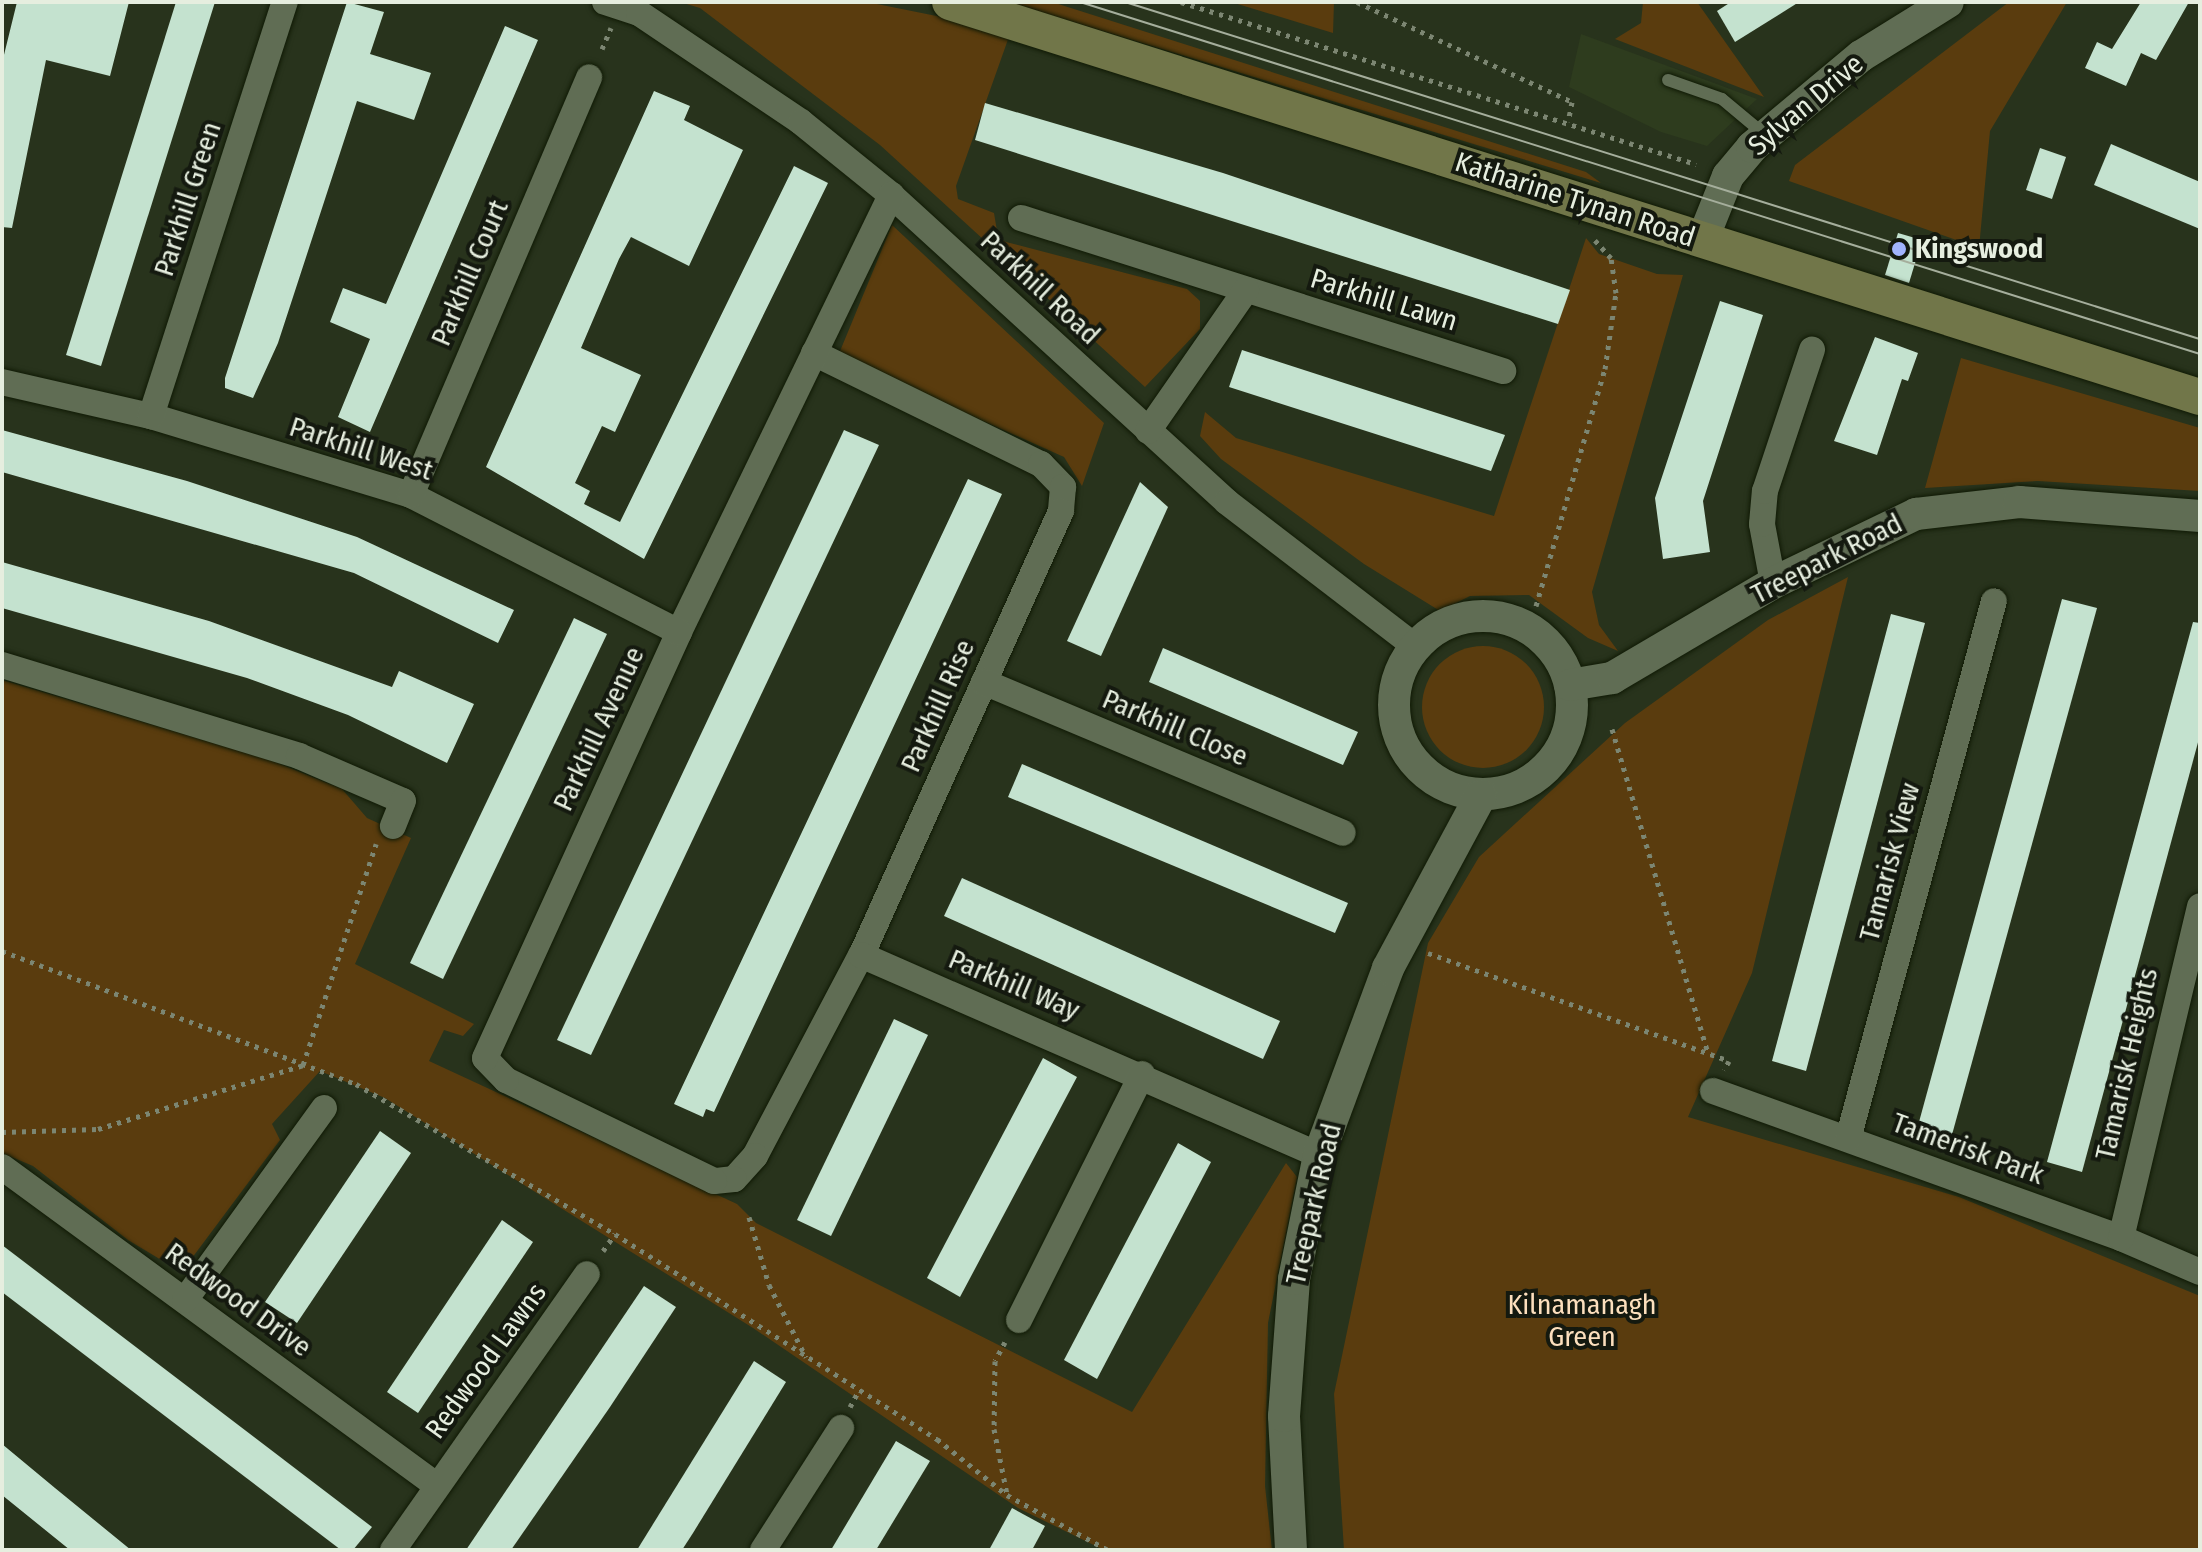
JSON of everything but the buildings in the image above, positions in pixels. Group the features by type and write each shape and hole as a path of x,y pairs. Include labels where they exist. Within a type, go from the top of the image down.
{"main road":[{"name":"Katharine Tynan Road","path":"950,2 2200,397"}],"street":[{"name":"Parkhill Green","path":"151,416 285,2"},
{"name":"Sylvan Drive","path":"1702,241 1728,176 1765,135 1861,56 1948,2"},
{"name":"Parkhill Road","path":"609,13 639,13 749,82 891,195 1227,502 1415,646"},
{"name":"Parkhill Court","path":"411,495 589,77"},
{"name":"Parkhill Avenue","path":"714,1181 506,1080 477,1058 891,195"},
{"name":"Parkhill Lawn","path":"1021,218 1503,371"},
{"path":"1148,431 1246,290"},
{"path":"1773,583 1762,524 1765,491 1812,350"},
{"name":"Parkhill Rise","path":"714,1181 734,1179 755,1156 861,955 1061,511 1063,487 1041,464 814,353"},
{"name":"Parkhill West","path":"2,382 151,416 411,495 679,632"},
{"name":"Treepark Road","path":"1570,685 1612,678 1773,583 1916,514 2019,502 2200,516"},
{"name":"Tamarisk View","path":"1848,1139 1994,601"},
{"path":"1506,618 1545,640 1570,685 1570,726 1560,751 1521,787 1481,795 1432,779 1402,744 1394,691 1415,646 1454,620 1506,618"},
{"path":"2,665 299,756 403,801 386,831"},
{"name":"Parkhill Close","path":"984,682 1343,833"},
{"name":"Treepark Road","path":"1291,1550 1284,1416 1294,1279 1319,1155 1388,968 1481,795"},
{"name":"Tamarisk Heights","path":"2121,1238 2190,974 2200,906"},
{"name":"Parkhill Way","path":"861,955 1142,1074 1319,1155"},
{"path":"1012,1331 1142,1074"},
{"name":"Tamerisk Park","path":"1713,1091 2121,1238 2200,1272"},
{"path":"185,1300 324,1108"},
{"name":"Redwood Drive","path":"2,1167 436,1485"},
{"name":"Redwood Lawns","path":"393,1550 587,1274"},
{"path":"763,1550 846,1417"}],"lane":[{"path":"1668,80 1722,99 1765,135"}],"path":[{"path":"1181,2 1696,164"},
{"path":"1357,2 1572,102 1568,122"},
{"path":"602,49 609,13"},
{"path":"1536,606 1605,369 1616,293 1611,258 1595,240"},
{"path":"1612,729 1708,1054"},
{"path":"303,1065 386,831"},
{"path":"1419,950 1729,1061 1713,1091"},
{"path":"2,951 356,1084 615,1234 937,1439 1007,1495 1108,1550"},
{"path":"2,1132 98,1129 303,1065"},
{"path":"749,1217 769,1285 807,1358"},
{"path":"603,1251 615,1234"},
{"path":"1007,1495 994,1429 995,1361 1012,1331"},
{"path":"846,1417 859,1390"}],"shaded area":[{"path":"1581,34 1757,99 1707,146 1661,132 1569,87"}],"green space":[{"path":"680,2 867,2 1011,31 956,186 958,199 994,213 998,237 1006,242 1187,289 1200,301 1200,329 1145,387 880,145 700,8"},
{"path":"1008,2 1052,2 1586,172 1601,183"},
{"path":"1231,2 1334,2 1333,33"},
{"path":"1643,2 1697,2 1764,97 1615,39 1641,23"},
{"path":"2009,2 2067,2 1990,131 1979,248 1789,181 1795,165"},
{"path":"892,225 1104,423 1082,486 1064,457 838,356"},
{"path":"1586,238 1599,254 1657,274 1683,275 1592,592 1599,625 1618,651 1588,638 1529,595 1470,596 1440,611 1364,564 1221,459 1200,436 1205,412 1236,438 1494,516"},
{"path":"1961,358 2200,428 2200,491 2038,481 1925,488"},
{"name":"Kilnamanagh Green","path":"1848,577 1752,973 1688,1117 1959,1197 2200,1296 2200,1550 1344,1550 1334,1394 1428,943 1479,857 1625,723 1768,620"},
{"path":"1483,646 1506,651 1526,664 1539,684 1544,707 1539,730 1526,750 1506,763 1483,768 1460,763 1440,750 1427,730 1422,707 1427,684 1440,664 1460,651"},
{"path":"2,680 270,760 342,789 367,818 411,838 355,964 474,1024 463,1036 444,1030 429,1061 737,1204 756,1223 1132,1412 1286,1163 1297,1177 1268,1323 1265,1486 1272,1550 1104,1550 1018,1508 753,1328 385,1098 320,1071 272,1124 280,1140 192,1258 163,1261 128,1240 33,1166 2,1153"}],"tram line":[{"path":"1080,2 2200,354"},
{"path":"1125,2 2200,339"}],"place":[{"name":"Kingswood","path":"1899,249"}]}
